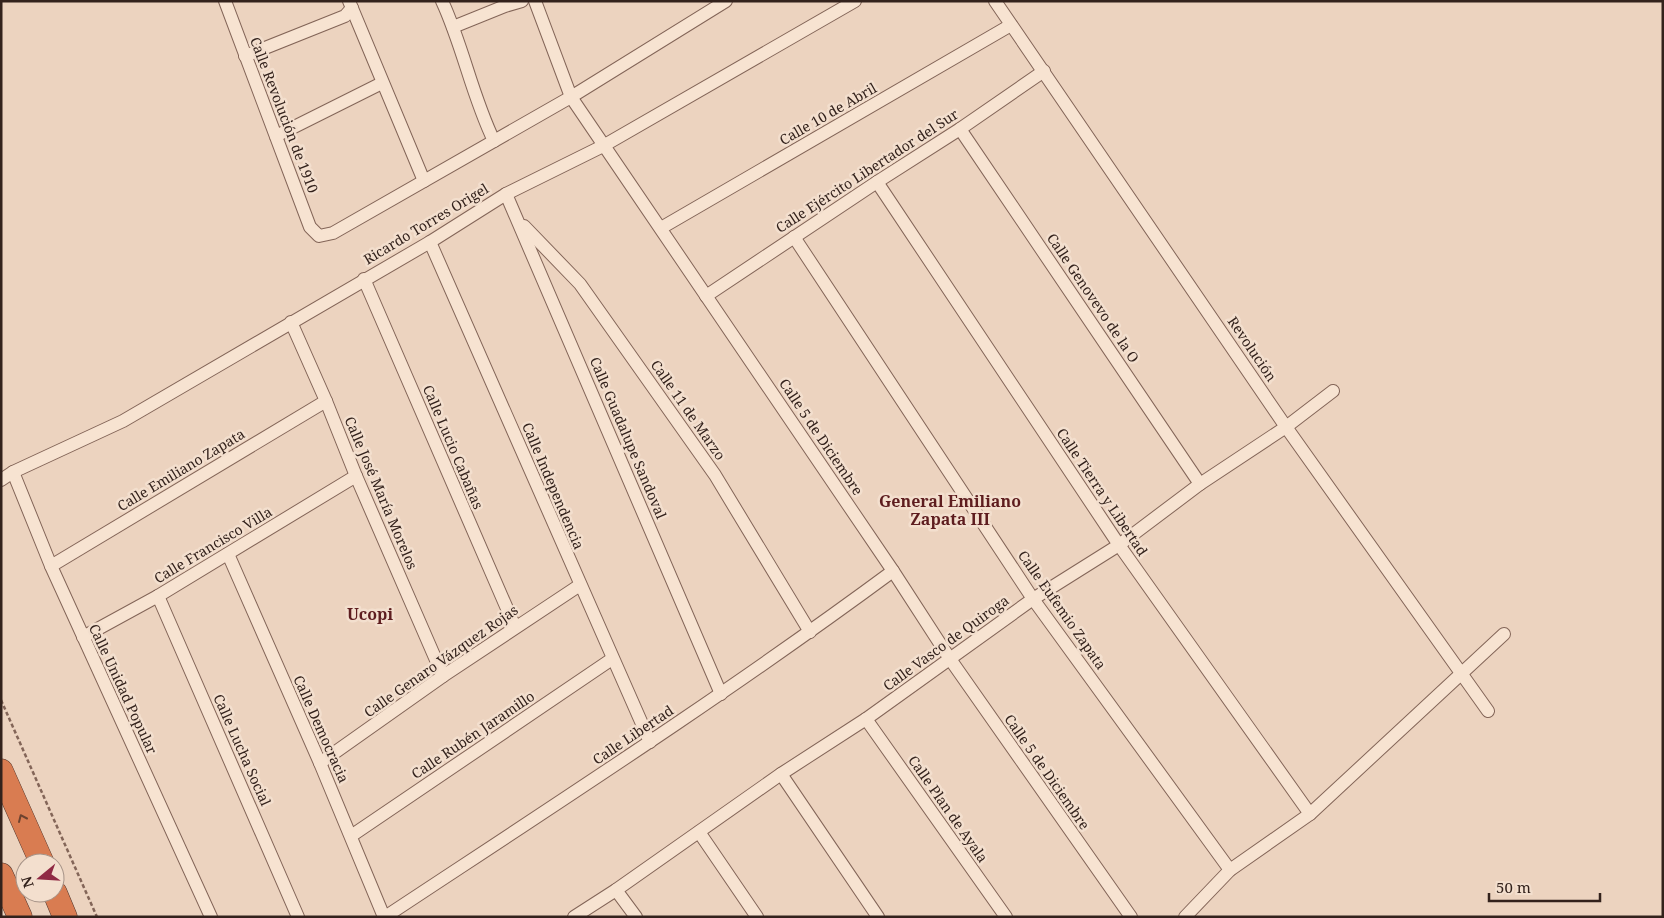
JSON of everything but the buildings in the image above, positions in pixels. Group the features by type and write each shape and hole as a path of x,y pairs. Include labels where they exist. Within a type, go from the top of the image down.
{"highway":[{"path":"1,771 38,853"},
{"path":"1,874 20,917"},
{"path":"59,903 65,917"}],"street":[{"name":"Calle Revolución de 1910","path":"225,1 310,227 319,236 334,233 424,181"},
{"path":"442,1 453,27 482,115 494,140"},
{"path":"453,27 522,1"},
{"path":"351,5 424,181 571,97 726,1"},
{"name":"Ricardo Torres Origel","path":"1,480 13,472 123,421 430,242 506,194 603,146 854,1"},
{"name":"Revolución","path":"995,1 1286,427 1488,711"},
{"name":"Calle 5 de Diciembre","path":"540,2 571,97 894,570 950,659 1131,917"},
{"path":"245,56 345,16 351,5"},
{"name":"Calle 10 de Abril","path":"661,228 1011,25"},
{"name":"Calle Ejército Libertador del Sur","path":"706,296 960,129 1044,71"},
{"path":"276,136 382,83"},
{"name":"Calle Genovevo de la O","path":"960,129 1200,484"},
{"name":"Calle Tierra y Libertad","path":"877,182 1119,545 1310,814"},
{"name":"Calle Guadalupe Sandoval","path":"506,194 720,694"},
{"name":"Calle 11 de Marzo","path":"519,221 580,284 716,475 810,632"},
{"name":"Calle Eufemio Zapata","path":"794,237 1033,599 1230,870"},
{"name":"Calle Independencia","path":"430,242 650,742"},
{"name":"Calle Lucio Cabañas","path":"364,279 515,627"},
{"name":"Calle José María Morelos","path":"291,322 326,400 356,476 442,676"},
{"name":"Calle Vasco de Quiroga","path":"574,917 616,890 781,774 866,719 1033,599 1119,545 1200,484 1286,427 1333,391"},
{"name":"Calle Emiliano Zapata","path":"51,566 326,400"},
{"name":"Calle Unidad Popular","path":"13,472 51,566 211,917"},
{"name":"Calle Francisco Villa","path":"83,637 158,596 356,476"},
{"name":"Calle Democracia","path":"228,554 320,763 384,917"},
{"name":"Calle Libertad","path":"384,917 650,742 810,632 894,570"},
{"name":"Calle Genaro Vázquez Rojas","path":"320,763 442,676 580,585"},
{"name":"Calle Lucha Social","path":"158,596 298,917"},
{"path":"1185,917 1230,870 1310,814 1504,634"},
{"name":"Calle Rubén Jaramillo","path":"351,836 612,659"},
{"name":"Calle Plan de Ayala","path":"866,719 1006,917"},
{"path":"781,774 878,917"},
{"path":"699,832 757,917"},
{"path":"616,890 636,917"}],"path":[{"path":"1,700 97,917"}],"district":[{"name":"General Emiliano Zapata III","path":"950,510"},
{"name":"Ucopi","path":"370,614"}]}
